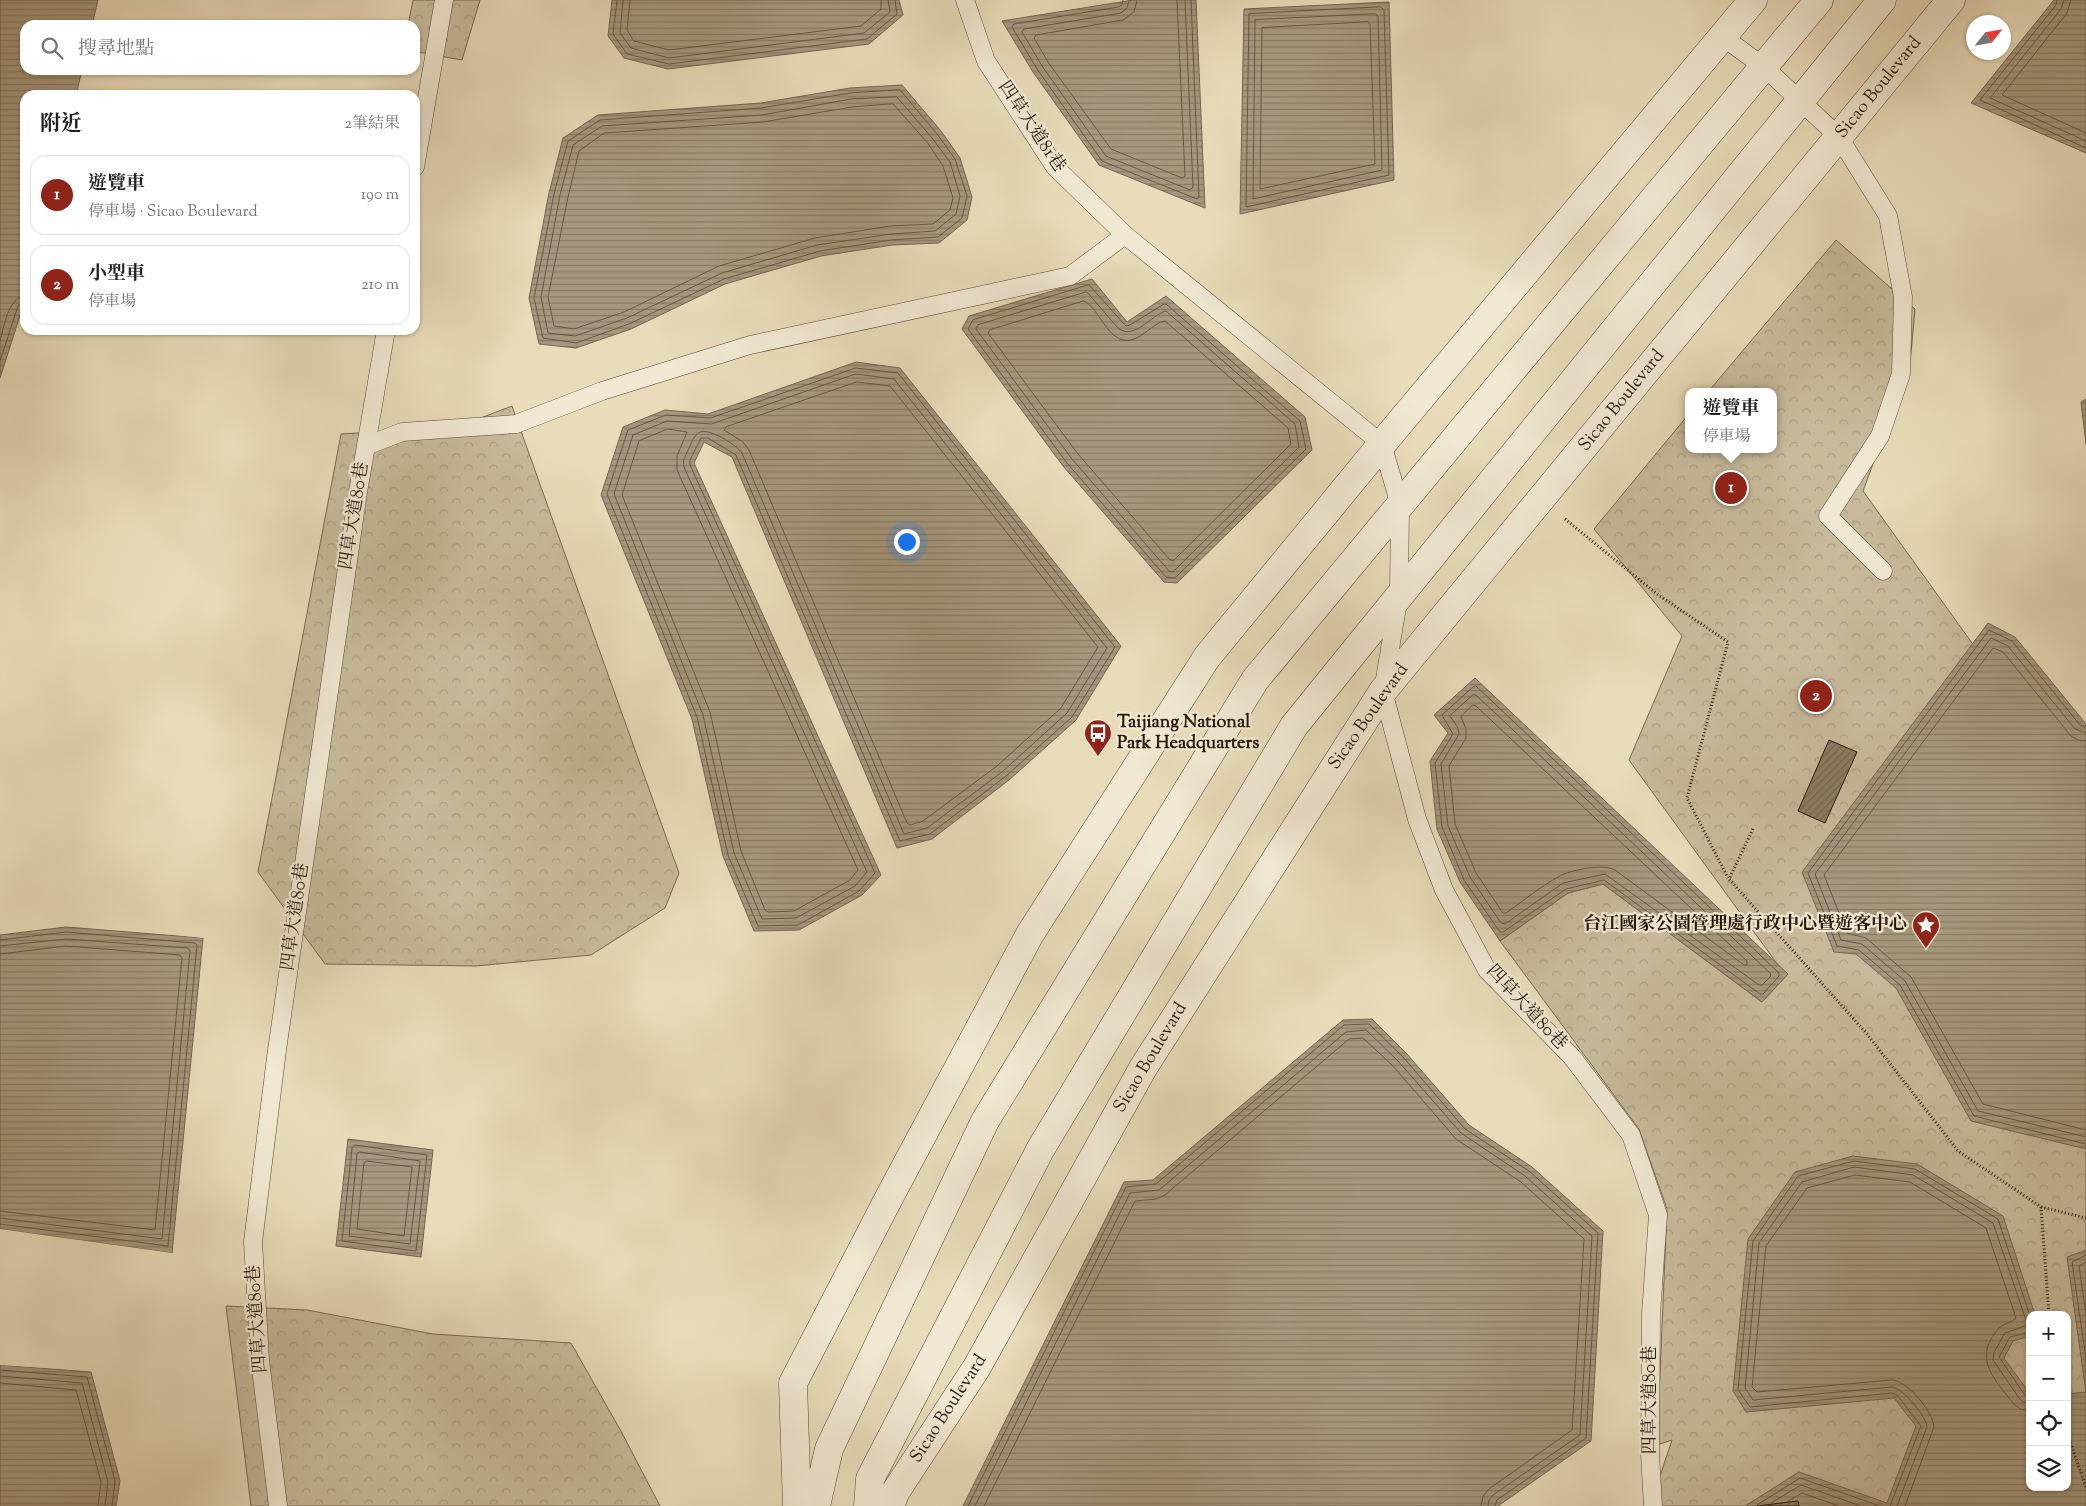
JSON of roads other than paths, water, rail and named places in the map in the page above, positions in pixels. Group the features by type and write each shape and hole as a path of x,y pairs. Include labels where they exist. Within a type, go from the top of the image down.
{"street":[{"path":"797,1506 793,1383 892,1192 1030,934 1208,657 1382,444 1753,0"},
{"path":"816,1506 829,1449 985,1121 1255,680 1819,0"},
{"name":"Sicao Boulevard","path":"868,1506 870,1479 1040,1150 1294,726 1800,98 1882,0"},
{"name":"Sicao Boulevard","path":"890,1506 896,1491 977,1367 1143,1068 1383,691 1951,0"}],"lane":[{"path":"420,137 444,0"},
{"name":"四草大道81巷","path":"965,0 986,61 1055,168 1125,235 1382,444"},
{"path":"1722,37 1764,67 1800,98 1839,137 1888,216 1903,297 1901,374 1880,436 1828,516 1883,571"},
{"path":"366,446 402,432 516,424 602,391 750,345 1070,276 1125,235"},
{"name":"四草大道80巷","path":"278,1506 260,1360 253,1242 278,1040 358,492 385,335"},
{"name":"四草大道80巷","path":"1382,444 1400,505 1399,595 1383,691 1417,819 1444,890 1487,970 1572,1057 1631,1134 1658,1215 1652,1314 1650,1454 1653,1506"}],"water":[{"path":"0,0 98,0 93,20 20,20 20,75 81,75 77,90 20,90 20,316 0,378"},
{"path":"612,0 899,0 903,15 869,44 668,69 624,58 608,36"},
{"path":"1133,0 1196,0 1205,208 1099,165 1033,72 1002,21"},
{"path":"2054,0 2086,0 2086,153 1971,103 2006,60 2011,60 2011,53"},
{"path":"1389,2 1394,180 1240,214 1244,9"},
{"path":"902,85 941,131 960,158 972,197 967,220 939,243 892,245 821,256 725,284 631,329 576,348 539,344 529,298 549,193 563,138 598,115 761,103 850,88"},
{"path":"1092,279 1127,322 1166,296 1305,417 1312,450 1177,583 1164,582 1063,466 962,329 969,316"},
{"path":"856,362 900,368 1121,646 1076,720 1009,780 932,839 897,848 732,457 704,442 694,463 881,875 862,895 799,930 754,931 723,856 692,719 601,495 623,427 665,410 708,414"},
{"path":"2086,399 2086,444 2081,402"},
{"path":"1988,623 2015,637 2086,724 2086,1149 1971,1121 1896,988 1856,954 1834,952 1802,872"},
{"path":"1475,678 1788,974 1762,1002 1603,884 1568,893 1500,941 1460,882 1437,829 1430,761 1448,733 1434,715"},
{"path":"66,927 203,938 172,1253 0,1229 0,935"},
{"path":"1372,1019 1406,1053 1469,1125 1532,1167 1603,1231 1591,1441 1498,1506 963,1506 1124,1182 1153,1180 1343,1020"},
{"path":"348,1139 433,1150 421,1257 336,1246"},
{"path":"1853,1156 1917,1164 2003,1216 2034,1311 2026,1311 2026,1337 2013,1341 2004,1358 2026,1388 2026,1491 2071,1491 2071,1394 2086,1392 2086,1506 1745,1506 1799,1472 1887,1503 1916,1426 1894,1398 1746,1412 1733,1391 1748,1239 1795,1172"},
{"path":"2086,1250 2086,1392 2067,1257"},
{"path":"0,1365 91,1372 120,1481 116,1506 0,1506"}],"place":[{"name":"遊覽車","path":"1731,488"},
{"name":"小型車","path":"1816,696"},
{"name":"Taijiang National Park Headquarters","path":"1098,757"},
{"name":"台江國家公園管理處行政中心暨遊客中心","path":"1926,949"}]}
